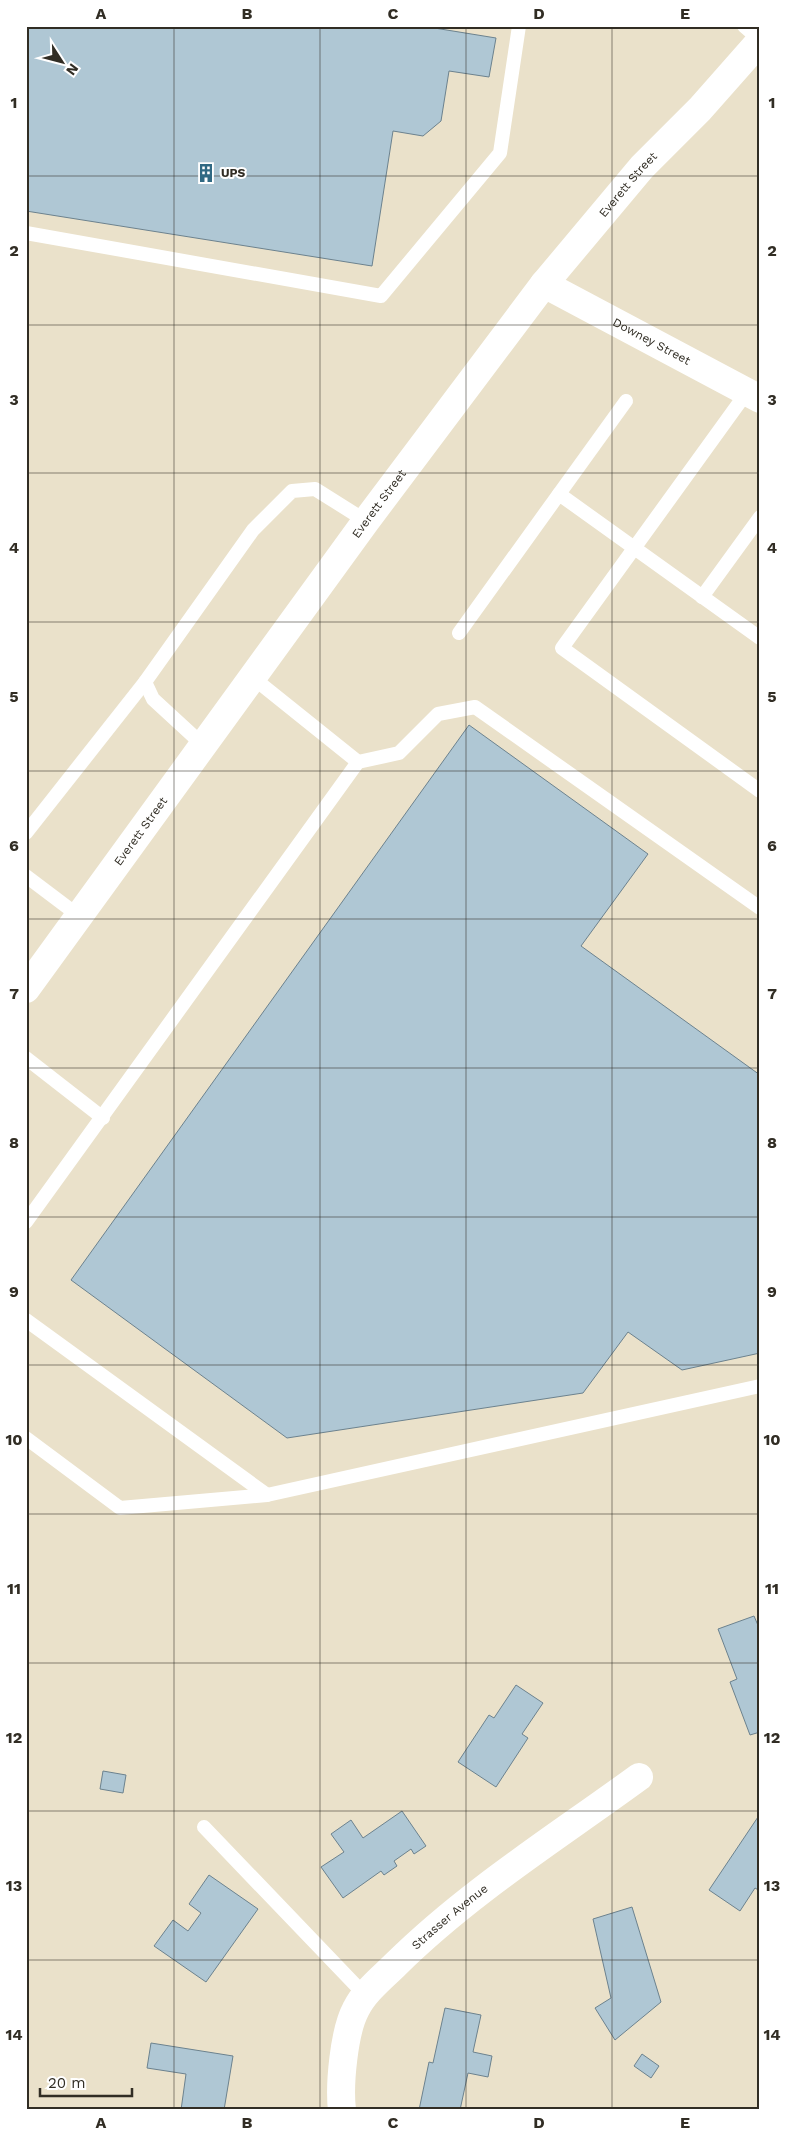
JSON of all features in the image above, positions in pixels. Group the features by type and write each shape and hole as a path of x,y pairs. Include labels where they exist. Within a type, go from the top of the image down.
{"street":[{"name":"Everett Street","path":"26,989 366,521 544,284 642,167 700,109 760,40"},
{"name":"Downey Street","path":"544,284 753,396"},
{"name":"Strasser Avenue","path":"342,2110 345,2050 355,2010 365,1995 415,1945 507,1870 639,1777"}],"lane":[{"path":"26,233 381,296 500,154 519,26"},
{"path":"744,26 760,40"},
{"path":"753,396 634,548 562,648 760,791"},
{"path":"459,633 626,401"},
{"path":"26,833 146,682 253,530 292,491 316,489 366,521"},
{"path":"559,494 760,638"},
{"path":"702,597 760,517"},
{"path":"252,677 358,762"},
{"path":"146,682 152,699 203,745"},
{"path":"26,1222 103,1118 358,762 400,753 438,714 475,707 760,908"},
{"path":"26,876 79,916"},
{"path":"26,1058 103,1118"},
{"path":"26,1320 267,1494"},
{"path":"26,1438 120,1508 267,1494 760,1386"},
{"path":"204,1827 365,1995"}],"building":[{"name":"UPS","path":"26,26 422,26 496,38 489,77 449,71 441,121 423,136 393,131 372,266 26,211"},
{"path":"469,725 648,854 581,946 760,1075 760,1353 682,1370 628,1332 583,1393 287,1438 71,1280"},
{"path":"754,1616 760,1630 760,1732 750,1735 730,1682 737,1679 718,1629"},
{"path":"516,1685 543,1703 522,1734 528,1738 496,1787 458,1762 489,1715 494,1718"},
{"path":"103,1771 126,1775 123,1793 100,1789"},
{"path":"402,1811 426,1846 414,1854 411,1849 394,1861 397,1866 384,1875 381,1871 343,1898 321,1867 344,1852 331,1834 351,1820 363,1838"},
{"path":"760,1814 760,1891 755,1888 740,1911 709,1890"},
{"path":"209,1875 258,1909 206,1982 154,1946 173,1920 188,1931 201,1913 189,1904"},
{"path":"632,1907 661,2002 615,2040 595,2008 611,1998 593,1919"},
{"path":"445,2008 481,2015 473,2052 492,2056 488,2077 468,2073 460,2110 419,2110 429,2062 433,2063"},
{"path":"151,2043 233,2056 224,2110 181,2110 186,2074 147,2068"},
{"path":"642,2054 659,2066 651,2078 634,2066"}],"place":[{"name":"UPS","path":"206,173"}]}
